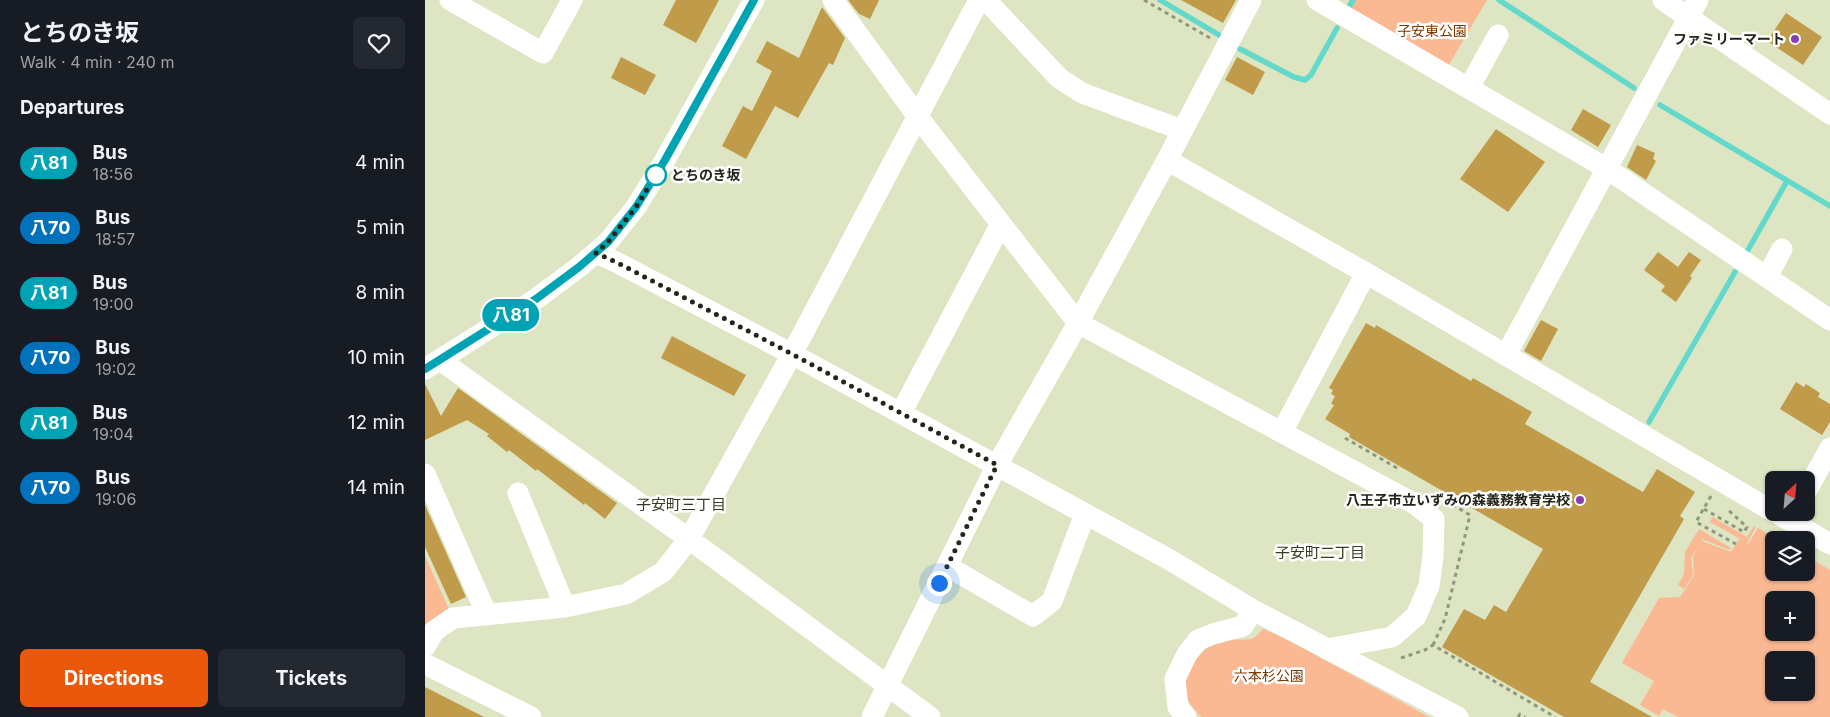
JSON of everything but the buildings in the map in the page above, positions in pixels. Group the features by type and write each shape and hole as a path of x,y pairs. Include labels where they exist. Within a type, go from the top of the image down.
{"street":[{"path":"450,0 543,53 572,0"},
{"path":"754,0 665,160 636,207 608,242 536,299 432,364 689,538 930,717"},
{"path":"833,0 918,117 1078,323 1415,504 1434,519 1433,556 1429,586 1416,616 1392,637 1327,649"},
{"path":"425,647 434,631 453,618 565,607 626,594 663,572 689,538 792,354 979,0"},
{"path":"986,0 1059,78 1071,87 1082,93 1182,130"},
{"path":"872,717 997,465 1078,323 1227,48 1251,0"},
{"path":"1317,0 1606,168 1830,320"},
{"path":"1663,0 1693,9 1830,114"},
{"path":"1506,355 1693,9"},
{"path":"1469,88 1498,35"},
{"path":"1167,160 1765,504"},
{"path":"901,413 1001,224"},
{"path":"1767,277 1782,249"},
{"path":"596,253 627,267 792,354 1170,560 1253,610 1458,717"},
{"path":"1282,432 1366,273"},
{"path":"1815,476 1830,448"},
{"path":"425,474 487,615"},
{"path":"518,494 565,607"},
{"path":"947,566 1033,616 1052,601 1085,514"},
{"path":"1794,521 1830,544"},
{"path":"1186,717 1178,707 1175,679 1187,654 1198,640 1243,626 1253,610"},
{"path":"425,664 531,717"}],"path":[{"path":"1144,0 1227,48"},
{"path":"1719,502 1711,495 1696,522 1735,544"},
{"path":"1704,509 1744,532 1747,527 1726,508"},
{"path":"1401,658 1425,650 1433,645 1555,717"},
{"path":"1518,717 1520,714 1525,717"}],"green space":[{"name":"子安東公園","path":"1353,0 1487,0 1444,73 1344,16"},
{"path":"1712,517 1747,537 1754,526 1756,527 1748,544 1758,528 1765,532 1765,581 1815,581 1815,561 1830,570 1830,717 1678,717 1663,709 1659,716 1640,705 1654,681 1622,663 1659,598 1680,597 1694,575 1693,557 1699,546 1691,558 1693,575 1684,589 1678,585 1684,574 1685,552 1699,529 1731,548 1729,550 1702,539 1702,541 1731,552 1739,539 1744,541 1710,522"},
{"path":"425,556 452,616 425,642"},
{"name":"六本杉公園","path":"1263,629 1288,640 1429,717 1201,717 1190,703 1186,694 1187,677 1190,668 1201,654 1215,643 1226,639 1251,639"}],"waterway":[{"path":"1160,0 1219,35"},
{"path":"1347,10 1353,0"},
{"path":"1499,0 1634,88"},
{"path":"1240,49 1294,77 1305,80 1311,75 1337,28"},
{"path":"1660,105 1830,206"},
{"path":"1748,250 1787,181"},
{"path":"1649,422 1735,272"}],"bus line":[{"name":"八81","path":"425,369 536,299 579,267 608,242 636,207 665,160 754,0"}],"place":[{"name":"ファミリーマート","path":"1795,39"},
{"name":"とちのき坂","path":"656,175"},
{"name":"八王子市立いずみの森義務教育学校","path":"1580,500"}],"district":[{"name":"子安町三丁目","path":"681,505"},
{"name":"子安町二丁目","path":"1320,553"}],"route":[{"path":"656,175 636,207 608,242 596,253 792,354 997,465 939,583"}]}
